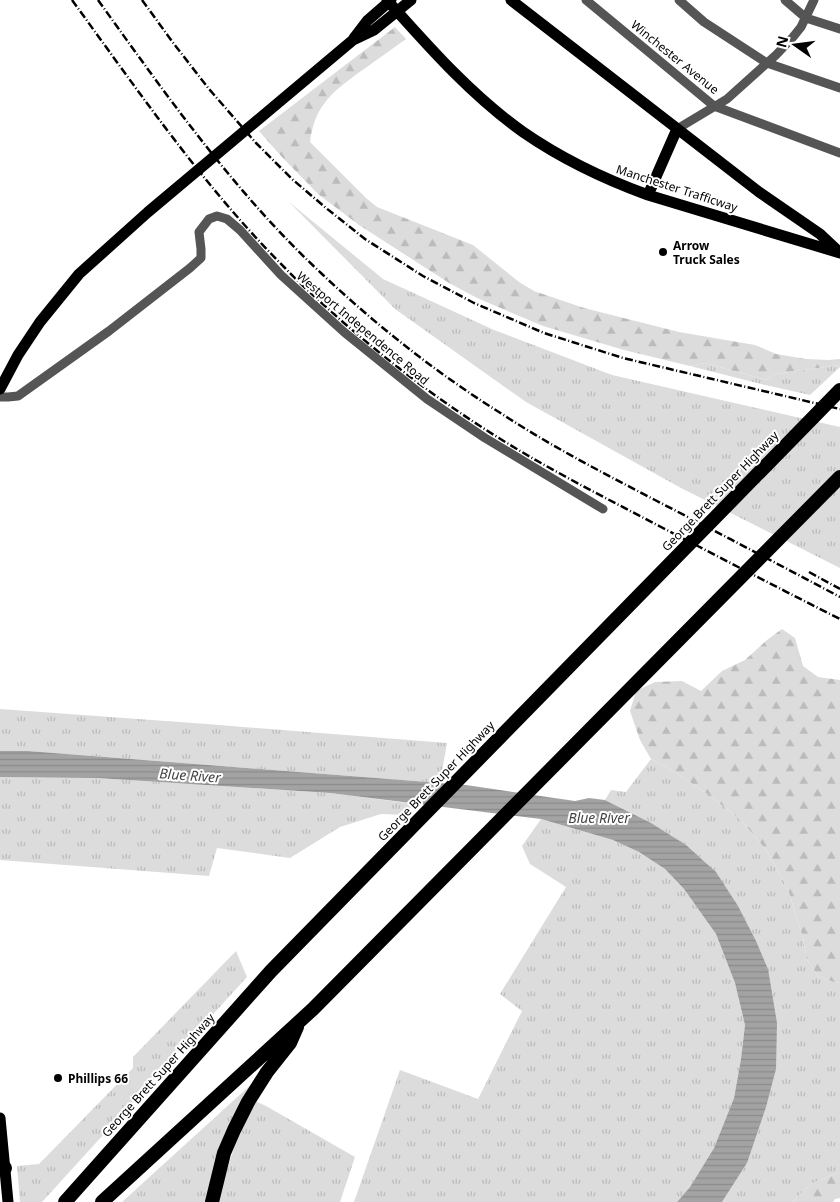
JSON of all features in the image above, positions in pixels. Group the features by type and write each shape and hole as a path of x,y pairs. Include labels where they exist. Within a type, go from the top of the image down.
{"highway":[{"name":"George Brett Super Highway","path":"65,1202 270,972 840,390"},
{"path":"102,1202 313,1009 840,477"},
{"path":"212,1202 224,1153 234,1130 248,1102 267,1072 290,1043 300,1021"}],"main road":[{"name":"Manchester Trafficway","path":"387,0 462,80 523,131 559,155 620,185 648,195 840,253"},
{"path":"354,40 367,21 391,0"},
{"path":"0,389 18,355 40,322 79,274 148,212 289,93 354,40 374,30 412,0"},
{"path":"512,0 759,192 820,234 840,253"},
{"path":"648,195 677,129"},
{"path":"0,1118 2,1165 8,1202"}],"street":[{"name":"Winchester Avenue","path":"586,0 714,106 840,153"},
{"path":"679,0 704,22 767,63 840,88"},
{"path":"785,0 806,18 840,29"},
{"path":"677,129 727,98 767,63 793,37 806,18 814,0"},
{"name":"Westport Independence Road","path":"0,397 18,396 110,331 190,268 200,258 202,249 199,232 209,219 218,216 227,219 240,230 281,275 344,332 427,399 485,438 603,509"}],"green space":[{"path":"395,27 406,39 335,91 316,117 310,142 377,207 473,245 519,282 534,291 584,308 679,332 755,345 776,354 806,359 840,359 840,365 775,374 767,380 705,363 690,366 624,350 543,326 477,298 449,283 359,225 318,194 259,131"},
{"path":"289,202 383,279 494,330 612,375 840,427 840,568 681,488 526,402 395,309"},
{"path":"705,363 767,380 775,374 840,365 840,367 810,395 690,366"},
{"path":"782,629 795,638 803,666 818,677 840,680 840,982 836,983 818,976 807,960 803,938 788,889 766,850 741,820 678,774 651,759 640,740 630,711 636,691 655,682 682,681 701,691 722,671 745,660"},
{"path":"0,709 447,743 440,783 28,751 0,751"},
{"path":"651,759 678,774 741,820 766,850 788,889 803,938 807,960 818,976 836,983 840,982 840,1172 811,1184 792,1202 722,1202 747,1163 768,969 744,919 716,873 677,839 649,822 605,800 611,790 626,792"},
{"path":"0,777 97,778 330,793 415,804 406,815 381,814 340,827 290,858 217,848 209,876 0,860"},
{"path":"541,819 613,840 639,852 665,869 684,889 716,934 735,983 745,1025 734,1098 714,1148 690,1187 677,1202 354,1202 400,1070 478,1099 522,1011 500,994 566,887 530,864 522,846"},
{"path":"236,951 247,977 42,1202 20,1202 17,1166 39,1164 133,1068 133,1057"},
{"path":"257,1079 208,1202 122,1202"},
{"path":"255,1101 355,1157 340,1202 218,1202 239,1133"},
{"path":"840,1172 840,1198 835,1199 833,1202 792,1202 811,1184"}],"water":[{"name":"Blue River","path":"0,751 28,751 466,785 575,801 589,798 605,800 651,823 686,845 716,872 738,906 768,969 777,1023 776,1069 766,1107 747,1163 722,1202 677,1202 690,1187 714,1148 734,1098 745,1025 735,983 716,934 684,889 665,869 639,852 613,840 541,819 330,793 97,778 0,777"}],"railway":[{"path":"72,0 173,138 255,237 299,282 344,323 410,377 480,426 569,479 840,619"},
{"path":"98,0 176,108 260,211 322,274 386,331 478,399 539,437 616,480 840,597"},
{"path":"142,0 209,89 256,143 292,179 365,239 423,276 474,303 544,333 623,358 840,409"},
{"path":"809,572 840,589"}],"place":[{"name":"Arrow Truck Sales","path":"663,252"},
{"name":"Phillips 66","path":"58,1078"}]}
